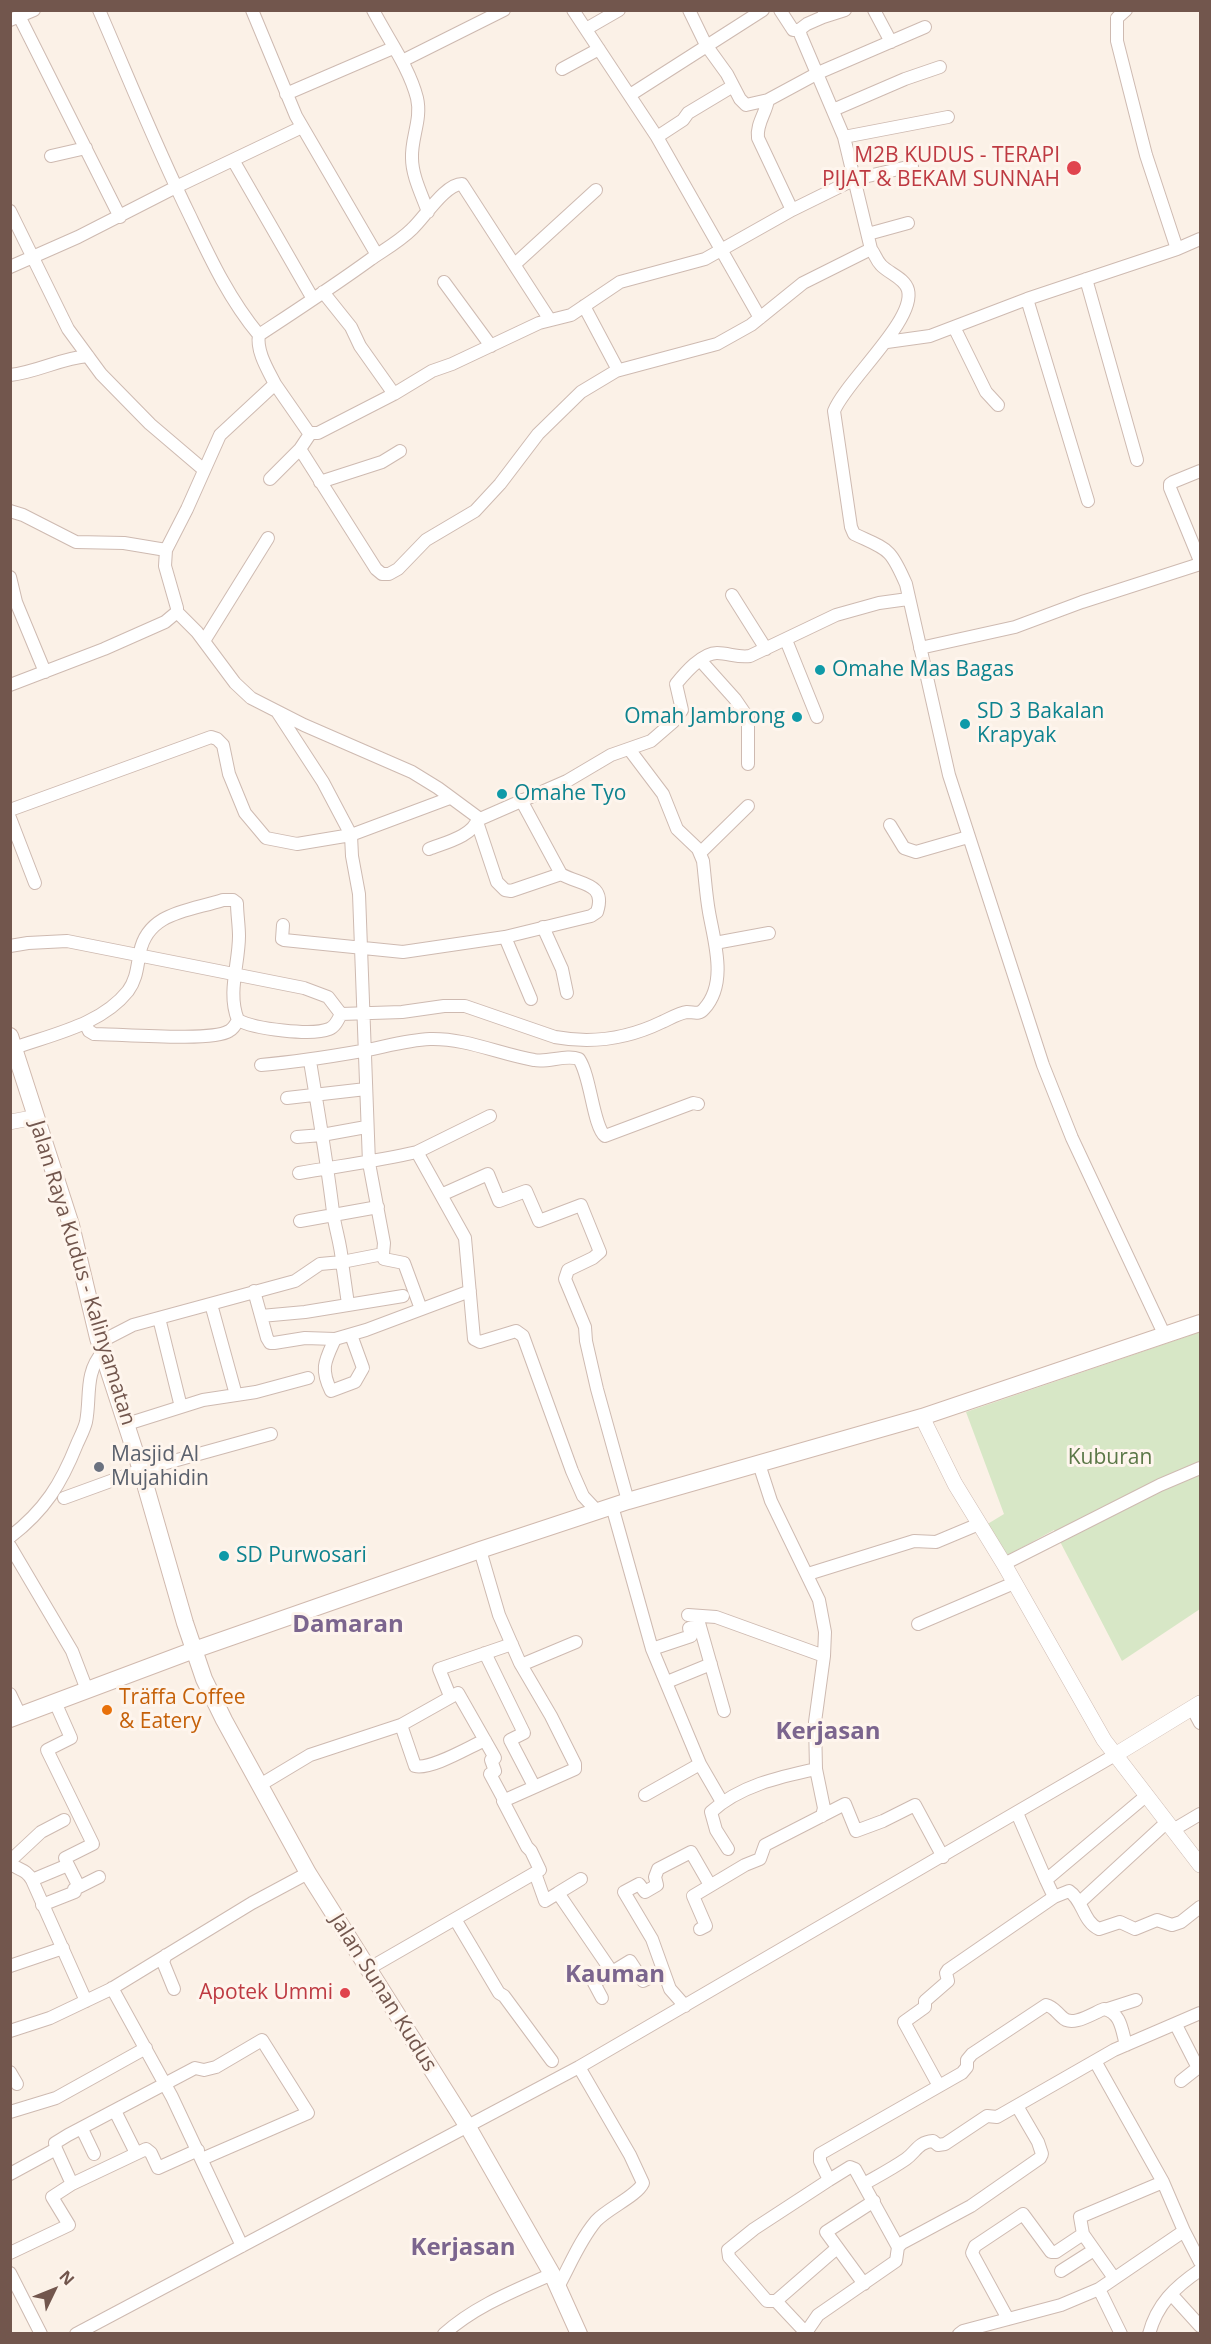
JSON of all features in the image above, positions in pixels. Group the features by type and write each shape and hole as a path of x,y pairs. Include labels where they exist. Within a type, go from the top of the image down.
{"main road":[{"name":"Jalan Raya Kudus - Kalinyamatan","path":"12,1042 71,1225 101,1347 127,1424 194,1650"},
{"path":"15,1717 194,1650 612,1506 922,1417 1200,1323"},
{"name":"Jalan Sunan Kudus","path":"194,1650 216,1705 308,1874 468,2127 555,2280 579,2334"}],"street":[{"path":"34,10 15,18 86,148 120,217"},
{"path":"99,10 176,187 218,273 242,314 259,334 258,339 263,358 275,384 310,434"},
{"path":"252,10 302,127 377,255"},
{"path":"373,10 402,61 417,99 419,112 411,155 412,166 428,212"},
{"path":"402,61 482,15 504,10"},
{"path":"573,10 657,137 760,318"},
{"path":"689,10 706,45 746,105 768,100 818,73 925,27"},
{"path":"630,94 763,10"},
{"path":"780,10 793,30 799,30 824,14 845,10"},
{"path":"874,10 891,42"},
{"path":"1126,10 1117,18 1117,41 1146,155 1177,249"},
{"path":"586,29 622,11"},
{"path":"799,30 844,137 872,249 879,264 903,282 908,290 909,300 887,342 855,380 834,411 851,527 854,534 880,545 891,555 897,562 906,584 937,732 968,837 1051,1086 1072,1138 1165,1336"},
{"path":"286,94 393,48"},
{"path":"562,69 599,49"},
{"path":"833,110 905,79 940,67"},
{"path":"657,137 683,120 688,113 733,86"},
{"path":"768,100 759,126 758,138 792,210"},
{"path":"844,137 948,117"},
{"path":"10,267 120,217 176,187 302,127"},
{"path":"51,156 86,148"},
{"path":"233,160 318,296 351,327 360,346 394,394"},
{"path":"270,479 300,449 310,434 318,433 394,394 432,371 539,323 571,315 620,282 705,259 792,210 855,179 912,166"},
{"path":"259,334 318,296 411,230 447,190 456,184 462,184 550,320"},
{"path":"515,264 596,190"},
{"path":"10,211 68,329 101,374 122,397 182,453 204,470"},
{"path":"868,234 908,223"},
{"path":"887,342 921,339 1027,299 1177,249 1200,239"},
{"path":"300,449 376,569 382,574 389,574 426,540 475,511 500,484 538,434 581,392 618,370 717,344 760,318 803,283 872,249"},
{"path":"1086,279 1137,460"},
{"path":"444,282 491,346"},
{"path":"1027,299 1088,501"},
{"path":"584,306 618,370"},
{"path":"954,327 986,392 998,405"},
{"path":"10,375 30,372 76,357 88,356"},
{"path":"275,384 220,435 166,550 165,566 177,612 204,641 245,694 278,712 402,768 438,788 478,820 497,882 505,890 511,891 561,874"},
{"path":"320,482 382,462 400,451"},
{"path":"920,648 1015,627 1200,562 1170,488 1173,482 1200,471"},
{"path":"10,512 23,515 76,542 124,543 166,550"},
{"path":"204,641 268,538"},
{"path":"10,578 16,602 45,672"},
{"path":"732,595 766,649"},
{"path":"429,849 456,838 478,820 573,778 611,755 651,741 682,711 676,684 700,660 716,653 743,657 786,640 836,615 879,603 909,599"},
{"path":"10,685 165,622 177,612"},
{"path":"786,640 817,717"},
{"path":"700,660 740,705 748,718 748,764"},
{"path":"278,712 323,782 351,835 361,910 366,1127 369,1163 384,1243 384,1259 404,1263 421,1309"},
{"path":"10,810 211,737 223,745 229,774 245,813 266,837 297,844 351,835 450,798"},
{"path":"341,1014 402,1012 444,1006 465,1006 555,1037 587,1041 620,1038 687,1012 698,1013 704,1009 715,991 717,959 700,853 677,829 663,794 629,749"},
{"path":"283,925 282,939 284,940 403,951 505,937 591,916 597,912 599,906 598,898 591,885 561,874 521,800"},
{"path":"700,853 748,806"},
{"path":"10,818 35,883"},
{"path":"890,825 904,848 916,852 968,837"},
{"path":"12,1042 85,1023 113,1005 127,992 136,978 143,938 154,924 166,917 223,900 232,900 237,903 239,937 234,975 234,1003 238,1020 246,1025 288,1031 324,1030 335,1025 341,1014"},
{"path":"543,927 562,969 567,993"},
{"path":"715,943 769,933"},
{"path":"505,937 531,999"},
{"path":"10,946 67,941 304,988 328,996 341,1014"},
{"path":"85,1023 89,1031 94,1034 194,1037 214,1036 229,1031 238,1020"},
{"path":"261,1065 310,1061 430,1039 461,1041 542,1062 577,1058 581,1062 593,1098 597,1121 605,1136 693,1103 698,1104"},
{"path":"310,1061 348,1304"},
{"path":"287,1098 366,1089"},
{"path":"299,1173 369,1163 417,1152 490,1116"},
{"path":"10,1122 36,1117"},
{"path":"297,1137 366,1127"},
{"path":"417,1152 465,1238 475,1341 480,1342 516,1331 523,1336 583,1496 612,1506"},
{"path":"441,1195 488,1174 499,1201 526,1191 539,1221 581,1205 600,1252 568,1270 565,1278 585,1327 597,1389 612,1506 652,1649 700,1764 722,1802"},
{"path":"300,1221 378,1207"},
{"path":"10,1537 44,1505 67,1470 86,1423 92,1368 101,1347 133,1324 295,1281 320,1264 383,1254"},
{"path":"254,1291 270,1343 305,1338 336,1339 470,1291"},
{"path":"261,1316 403,1296"},
{"path":"211,1304 236,1395"},
{"path":"159,1318 181,1407"},
{"path":"336,1339 323,1365 326,1381 331,1391 355,1382 363,1368 351,1335"},
{"path":"127,1424 214,1398 256,1392 308,1378"},
{"path":"922,1417 955,1484 1115,1755 1200,1865"},
{"path":"64,1498 141,1470 271,1434"},
{"path":"759,1464 771,1501 819,1600 825,1632 824,1656 817,1698 816,1769 824,1808 822,1816"},
{"path":"1004,1564 1160,1485 1200,1468"},
{"path":"808,1574 914,1541 936,1542 979,1524"},
{"path":"10,1546 72,1651 87,1690"},
{"path":"480,1550 499,1615 521,1665 551,1716 575,1767 574,1770 504,1800"},
{"path":"918,1624 1014,1583"},
{"path":"695,1619 716,1617 824,1656"},
{"path":"652,1649 691,1636 689,1628 695,1619"},
{"path":"695,1619 724,1711"},
{"path":"521,1665 576,1642"},
{"path":"450,1696 439,1669 512,1644"},
{"path":"485,1653 524,1733 510,1740 534,1786"},
{"path":"666,1682 711,1664"},
{"path":"260,1785 310,1755 401,1725 458,1693 495,1758 491,1760 495,1771 490,1773 540,1868 535,1874 368,1969"},
{"path":"10,1694 15,1717"},
{"path":"56,1702 71,1738 47,1750 97,1840 65,1858 79,1887"},
{"path":"76,2334 579,2067 1017,1814 1196,1706 1200,1723"},
{"path":"401,1725 415,1766 418,1767 432,1764 485,1740"},
{"path":"645,1795 700,1764"},
{"path":"728,1849 716,1830 711,1812 722,1802 767,1780 816,1769"},
{"path":"1046,1880 1147,1795"},
{"path":"700,1929 706,1926 693,1896 760,1858 765,1845 845,1804 856,1831 883,1821 914,1805 943,1857"},
{"path":"1017,1814 1054,1897"},
{"path":"1079,1904 1170,1826 1200,1814"},
{"path":"64,1820 33,1838 10,1862 27,1872 32,1880 86,2001"},
{"path":"685,2006 670,1989 652,1939 621,1887 639,1884 645,1892 657,1885 655,1877 658,1869 691,1852 710,1885"},
{"path":"32,1880 68,1865"},
{"path":"10,2031 50,2018 112,1988 252,1903 308,1874"},
{"path":"535,1874 544,1901 581,1879"},
{"path":"42,1905 75,1892 74,1889 99,1877"},
{"path":"939,2086 904,2022 925,2007 925,2001 946,1985 948,1970 1054,1897 1069,1891 1073,1893 1093,1925 1099,1929 1119,1922 1135,1929 1158,1920 1172,1925 1181,1922 1200,1907"},
{"path":"558,1893 612,1972"},
{"path":"455,1919 499,1993 504,1996 552,2061"},
{"path":"10,1966 63,1948"},
{"path":"166,1955 163,1962 174,1989"},
{"path":"602,1998 594,1983 630,1961 643,1981 663,1971"},
{"path":"112,1988 165,2083 242,2246"},
{"path":"829,2180 820,2161 820,2154 962,2073 972,2054 1046,2005 1050,2005 1063,2020 1076,2021 1136,2000"},
{"path":"1108,2009 1118,2017 1126,2045"},
{"path":"864,2184 907,2159 917,2146 929,2141 938,2145 945,2144 987,2116 997,2117 1126,2045 1200,2013"},
{"path":"1176,2025 1199,2067 1181,2081"},
{"path":"10,2253 69,2225 52,2197 72,2184 136,2153 146,2149 151,2153 158,2168 200,2155 308,2113 262,2040 216,2067 204,2070 195,2068 55,2143 72,2184"},
{"path":"10,2112 56,2098 146,2048"},
{"path":"1095,2061 1163,2182 1200,2262"},
{"path":"444,2334 458,2321 491,2301 555,2280 598,2219 640,2188 643,2183 630,2155 579,2067"},
{"path":"10,2072 17,2084"},
{"path":"898,2247 971,2206 1040,2158 1042,2154 1038,2142 1017,2106"},
{"path":"115,2111 136,2153"},
{"path":"82,2129 94,2154"},
{"path":"10,2174 56,2149"},
{"path":"776,2301 806,2333 818,2315 896,2261 898,2247 853,2167 754,2229 728,2250 729,2257 767,2301 776,2301 837,2248"},
{"path":"1114,2278 1083,2234 1079,2220 1081,2215 1163,2182"},
{"path":"864,2284 826,2235 828,2229 874,2201"},
{"path":"1008,2319 972,2253 975,2246 1023,2214 1051,2252 1056,2252 1083,2234"},
{"path":"959,2334 1061,2305 1099,2289 1184,2231"},
{"path":"1061,2271 1094,2250"},
{"path":"1149,2334 1156,2311 1171,2294 1200,2270"},
{"path":"10,2273 41,2334"},
{"path":"1099,2289 1121,2334"},
{"path":"1171,2294 1200,2326"}],"green space":[{"name":"Kuburan","path":"1200,1332 1200,1609 1122,1661 1054,1530 1001,1559 981,1528 1004,1514 966,1412"}],"place":[{"name":"M2B KUDUS - TERAPI PIJAT & BEKAM SUNNAH","path":"1074,168"},
{"name":"Omahe Mas Bagas","path":"820,670"},
{"name":"Omah Jambrong","path":"797,717"},
{"name":"SD 3 Bakalan Krapyak","path":"965,724"},
{"name":"Omahe Tyo","path":"502,794"},
{"name":"Masjid Al Mujahidin","path":"99,1467"},
{"name":"SD Purwosari","path":"224,1556"},
{"name":"Träffa Coffee & Eatery","path":"107,1710"},
{"name":"Apotek Ummi","path":"345,1993"}],"district":[{"name":"Damaran","path":"348,1625"},
{"name":"Kerjasan","path":"828,1732"},
{"name":"Kauman","path":"615,1975"},
{"name":"Kerjasan","path":"463,2248"}]}
